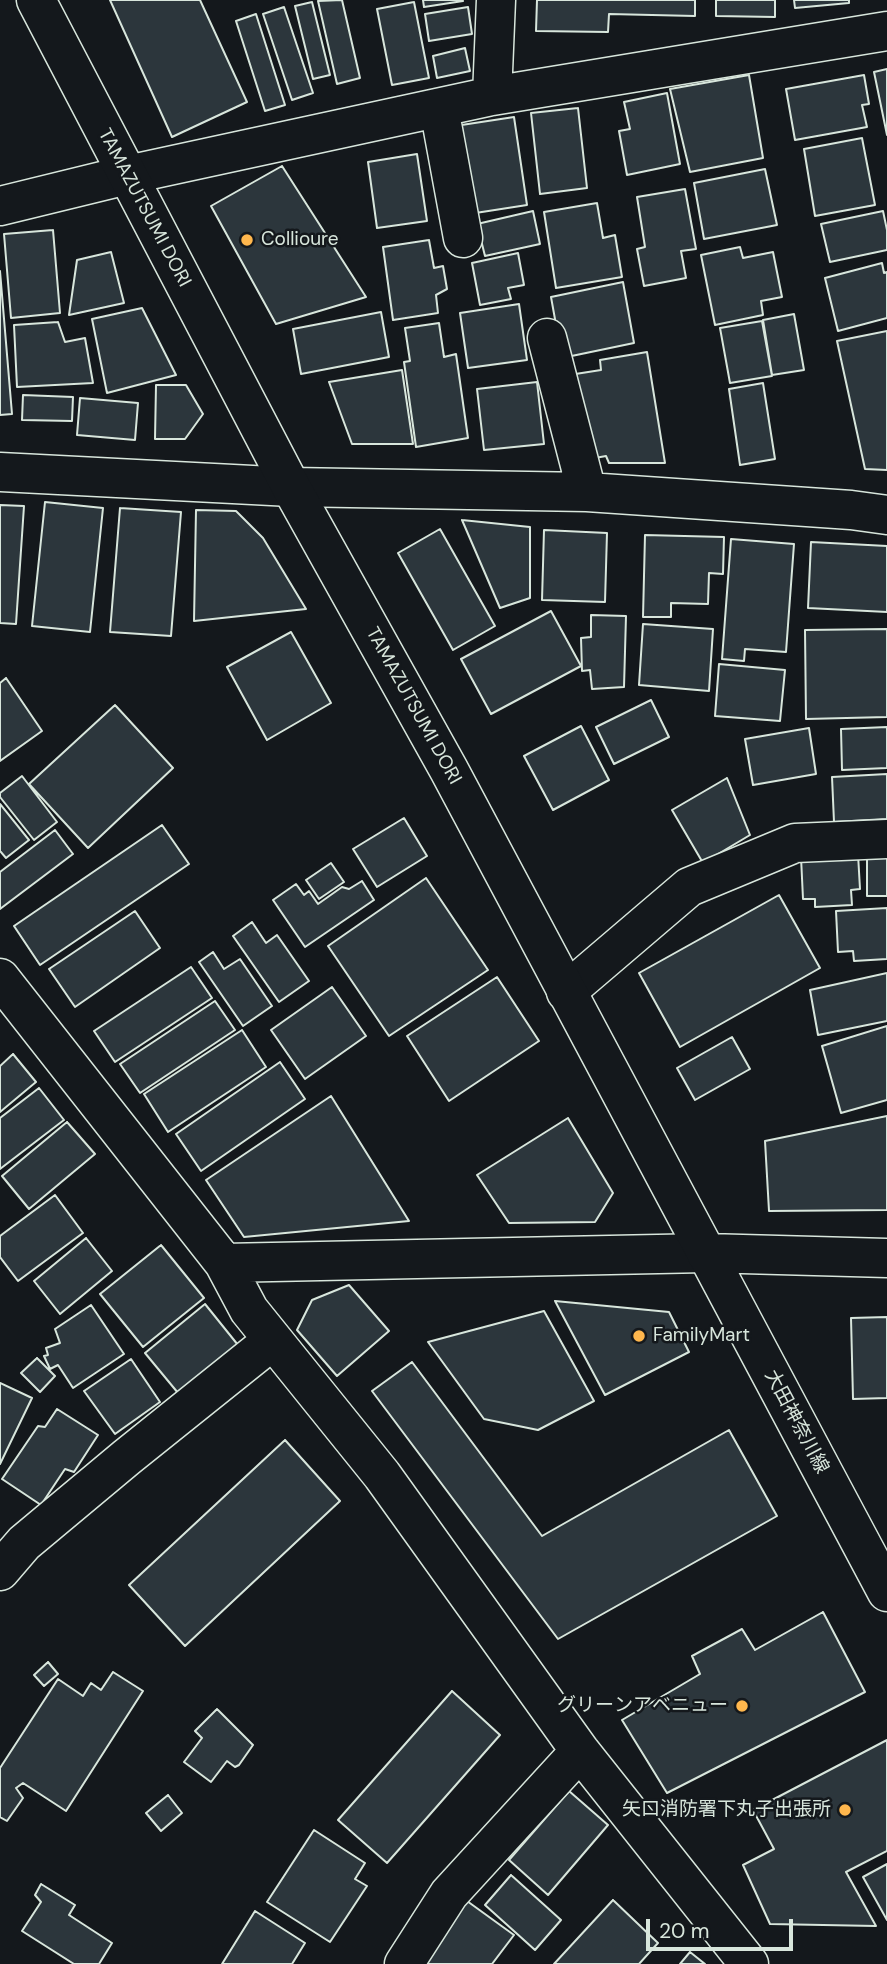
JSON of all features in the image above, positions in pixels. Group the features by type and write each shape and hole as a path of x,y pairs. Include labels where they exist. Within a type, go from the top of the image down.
{"street":[{"name":"TAMAZUTSUMI DORI","path":"36,0 291,487 449,770 706,1253"},
{"path":"492,96 496,0"},
{"path":"0,206 127,175 492,96 887,31"},
{"path":"439,108 463,238"},
{"path":"547,338 587,492"},
{"path":"0,472 291,487 587,492 851,510 887,516"},
{"path":"566,992 689,887 795,843 887,839"},
{"path":"0,978 224,1264 249,1310 382,1475 580,1751 749,1964"},
{"path":"224,1264 706,1253 887,1258"},
{"name":"大田神奈川線","path":"706,1253 887,1592"},
{"path":"0,1572 24,1543 272,1340"},
{"path":"404,1964 450,1894 580,1751"}],"building":[{"path":"110,0 200,0 247,102 172,137"},
{"path":"342,0 360,78 337,84 318,1"},
{"path":"423,0 462,0 463,1 424,7"},
{"path":"537,0 695,0 695,16 609,14 608,32 536,31"},
{"path":"716,0 775,0 775,17 716,16"},
{"path":"794,0 849,0 849,3 795,8"},
{"path":"312,2 330,75 313,79 295,6"},
{"path":"414,2 429,78 392,85 377,9"},
{"path":"284,7 313,93 292,100 263,14"},
{"path":"468,7 472,34 429,41 425,14"},
{"path":"256,14 285,105 265,111 236,21"},
{"path":"465,48 470,71 437,78 433,56"},
{"path":"887,69 887,135 874,72"},
{"path":"749,75 763,158 690,172 670,89"},
{"path":"864,75 869,104 862,105 867,127 795,140 786,89"},
{"path":"667,93 680,164 627,175 619,131 630,129 624,102"},
{"path":"578,108 587,188 540,194 531,113"},
{"path":"514,117 527,205 469,214 455,126"},
{"path":"862,138 875,205 815,216 804,149"},
{"path":"417,154 427,221 377,228 368,162"},
{"path":"282,166 366,297 276,324 211,206"},
{"path":"765,169 777,225 704,239 694,183"},
{"path":"685,189 696,249 681,251 686,278 644,286 637,249 645,247 637,197"},
{"path":"597,203 603,238 615,235 622,277 556,288 544,212"},
{"path":"533,211 540,244 485,256 477,224"},
{"path":"883,211 887,250 830,262 821,224"},
{"path":"53,230 60,313 11,318 4,234"},
{"path":"429,240 434,268 443,266 447,289 436,295 438,313 393,320 383,247"},
{"path":"740,247 743,258 773,252 782,297 761,301 763,315 715,325 701,255"},
{"path":"111,252 124,303 69,315 77,260"},
{"path":"518,253 524,285 508,288 511,299 480,305 472,263"},
{"path":"882,263 884,273 887,272 887,318 838,331 825,278"},
{"path":"0,271 12,414 0,415"},
{"path":"623,282 634,343 562,358 551,297"},
{"path":"519,304 527,360 468,368 460,313"},
{"path":"142,308 176,375 107,393 92,319"},
{"path":"381,312 389,357 301,374 293,329"},
{"path":"794,314 804,370 772,375 763,320"},
{"path":"762,321 772,376 730,383 720,328"},
{"path":"58,322 65,342 85,338 93,383 17,387 14,325"},
{"path":"439,323 444,357 456,354 468,438 416,447 404,362 410,361 405,328"},
{"path":"887,331 887,470 865,469 837,341"},
{"path":"647,352 665,463 609,463 606,456 584,460 569,375 601,370 600,360"},
{"path":"402,370 413,444 352,444 329,382"},
{"path":"537,382 544,444 484,450 477,389"},
{"path":"763,383 775,459 740,465 729,389"},
{"path":"156,385 186,385 203,414 185,439 155,439"},
{"path":"23,395 73,397 72,421 22,420"},
{"path":"80,398 138,403 135,440 77,435"},
{"path":"45,502 103,508 90,632 32,626"},
{"path":"0,505 24,506 16,624 0,623"},
{"path":"120,508 181,512 171,636 110,632"},
{"path":"196,510 236,511 263,538 306,609 194,621"},
{"path":"462,520 530,527 530,598 500,608"},
{"path":"440,529 495,626 453,650 398,553"},
{"path":"544,530 607,533 605,602 542,600"},
{"path":"645,535 724,537 723,574 709,573 708,604 671,603 671,617 643,617"},
{"path":"731,539 794,544 786,652 745,649 744,661 722,659"},
{"path":"811,542 887,546 887,612 808,608"},
{"path":"551,611 581,666 491,714 461,659"},
{"path":"591,615 626,616 624,687 592,689 590,670 582,671 581,638 591,637"},
{"path":"643,624 713,629 709,691 639,685"},
{"path":"887,629 887,717 806,719 805,630"},
{"path":"291,632 331,703 267,740 227,667"},
{"path":"719,664 785,670 780,721 715,716"},
{"path":"6,678 42,731 0,761 0,683"},
{"path":"651,700 669,737 614,764 596,727"},
{"path":"115,705 173,768 88,848 29,784"},
{"path":"581,726 609,780 553,810 524,756"},
{"path":"887,727 887,768 842,770 841,729"},
{"path":"809,728 816,774 753,785 745,739"},
{"path":"887,774 887,819 834,822 832,777"},
{"path":"22,776 57,822 34,840 0,797 0,793"},
{"path":"727,778 750,835 703,863 672,810"},
{"path":"0,804 29,840 6,858 0,851"},
{"path":"404,818 427,856 377,887 353,849"},
{"path":"162,825 189,864 40,965 14,926"},
{"path":"55,830 73,854 0,909 0,872"},
{"path":"867,853 887,853 887,896 867,896"},
{"path":"858,854 860,889 851,890 852,905 815,907 815,899 803,899 801,857"},
{"path":"331,863 344,882 319,899 306,880"},
{"path":"426,878 488,970 389,1036 328,946"},
{"path":"362,881 374,900 305,947 273,900 296,884 304,895 309,891 318,904 342,887 349,889"},
{"path":"779,895 820,968 680,1047 639,973"},
{"path":"887,908 887,959 854,961 853,951 838,952 836,911"},
{"path":"135,911 160,948 75,1007 49,969"},
{"path":"252,922 266,943 277,935 309,981 279,1002 233,936"},
{"path":"213,952 224,969 240,959 272,1006 243,1026 199,962"},
{"path":"191,967 212,998 115,1062 94,1031"},
{"path":"887,973 887,1021 818,1035 810,990"},
{"path":"497,977 539,1041 449,1101 407,1036"},
{"path":"332,987 366,1036 305,1079 271,1030"},
{"path":"215,1001 235,1030 140,1093 120,1064"},
{"path":"887,1026 887,1100 841,1113 822,1046"},
{"path":"242,1030 266,1067 168,1132 144,1094"},
{"path":"732,1037 750,1069 695,1100 677,1068"},
{"path":"13,1054 36,1082 0,1112 0,1066"},
{"path":"280,1062 305,1099 201,1171 176,1134"},
{"path":"39,1088 64,1120 0,1169 0,1118"},
{"path":"331,1096 409,1221 244,1237 206,1180"},
{"path":"887,1116 887,1210 769,1211 765,1141"},
{"path":"568,1118 613,1193 595,1222 509,1223 477,1175"},
{"path":"67,1122 95,1154 29,1209 2,1176"},
{"path":"55,1195 83,1233 18,1281 0,1257 0,1236"},
{"path":"86,1238 112,1271 60,1314 34,1281"},
{"path":"161,1245 204,1298 143,1347 100,1294"},
{"path":"349,1285 389,1331 337,1376 297,1330 312,1300"},
{"path":"555,1301 669,1312 689,1352 605,1395"},
{"path":"205,1304 242,1350 183,1399 145,1353"},
{"path":"91,1305 124,1354 73,1388 58,1365 50,1369 44,1356 48,1355 46,1348 60,1343 55,1329"},
{"path":"544,1311 594,1401 538,1430 484,1419 428,1342"},
{"path":"887,1317 887,1398 853,1399 851,1318"},
{"path":"37,1358 55,1376 40,1392 21,1373"},
{"path":"131,1359 160,1402 115,1434 84,1391"},
{"path":"412,1362 542,1536 729,1430 777,1516 558,1639 372,1391"},
{"path":"0,1383 32,1398 0,1464"},
{"path":"57,1409 98,1435 74,1472 65,1469 41,1505 2,1479 38,1426 45,1427"},
{"path":"285,1440 340,1501 185,1646 129,1585"},
{"name":"グリーンアベニュー","path":"823,1612 865,1692 667,1793 622,1720 700,1674 692,1656 742,1629 755,1650"},
{"path":"48,1662 58,1674 44,1686 34,1675"},
{"path":"113,1672 143,1691 66,1811 23,1783 16,1788 23,1798 7,1821 0,1817 0,1768 58,1679 83,1696 91,1683 101,1690"},
{"path":"452,1691 500,1735 387,1863 338,1820"},
{"path":"217,1709 253,1745 239,1765 235,1767 227,1761 211,1782 184,1762 202,1738 195,1731"},
{"path":"887,1740 887,1851 846,1872 876,1926 770,1924 743,1865 774,1849 753,1810"},
{"path":"569,1791 608,1825 548,1895 509,1860"},
{"path":"168,1795 182,1813 161,1831 146,1813"},
{"path":"314,1830 365,1863 355,1879 367,1886 330,1942 267,1902"},
{"path":"887,1864 887,1920 863,1877"},
{"path":"511,1875 561,1920 535,1950 485,1905"},
{"path":"41,1884 75,1905 69,1915 112,1943 99,1964 74,1964 22,1931 41,1902 35,1895"},
{"path":"613,1900 658,1943 639,1964 554,1964"},
{"path":"467,1901 514,1935 492,1964 421,1964"},
{"path":"255,1911 305,1943 292,1964 222,1964"},
{"path":"690,1952 705,1964 680,1964"}],"place":[{"name":"Collioure","path":"247,240"},
{"name":"FamilyMart","path":"639,1336"},
{"name":"グリーンアベニュー","path":"742,1706"},
{"name":"矢口消防署下丸子出張所","path":"845,1810"}]}
